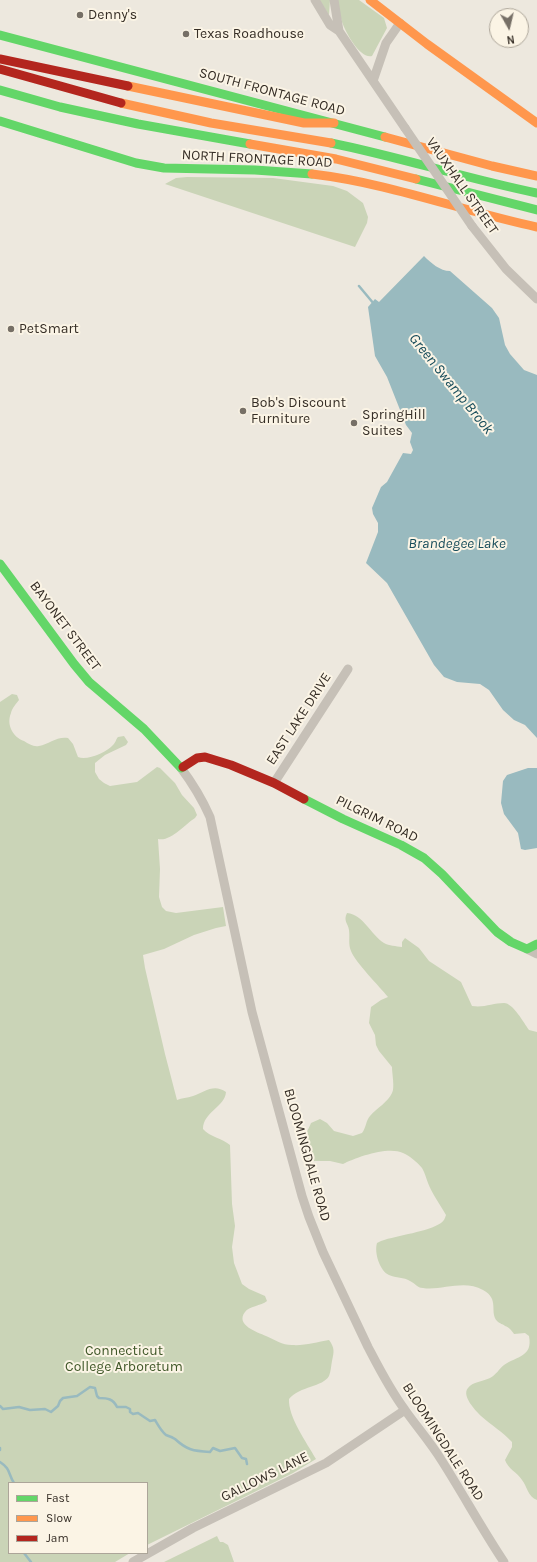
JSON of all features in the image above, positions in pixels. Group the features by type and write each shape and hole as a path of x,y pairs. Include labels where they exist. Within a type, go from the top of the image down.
{"main road":[{"path":"370,0 537,123"},
{"name":"SOUTH FRONTAGE ROAD","path":"0,35 492,166 537,176"},
{"path":"0,59 304,123 334,123"},
{"path":"0,69 92,95 163,112 220,124 349,147 537,193"},
{"path":"0,90 69,109 138,124 336,159 537,210"},
{"name":"NORTH FRONTAGE ROAD","path":"0,121 151,166 164,168 272,171 330,176 362,182 502,220 537,227"},
{"name":"BAYONET STREET","path":"0,564 89,682 144,729 181,768"},
{"name":"PILGRIM ROAD","path":"181,768 197,758 205,757 231,765 274,783 343,819 401,845 424,858 442,874 497,932 511,942 527,949"},
{"path":"527,949 537,944"}],"street":[{"name":"VAUXHALL STREET","path":"315,0 330,24 339,31 472,226 506,269 537,299"},
{"path":"334,0 339,31"},
{"path":"373,81 386,44 400,23"},
{"name":"EAST LAKE DRIVE","path":"274,783 348,669"},
{"name":"BLOOMINGDALE ROAD","path":"181,768 191,780 203,800 210,818 252,1012 309,1217 368,1347 392,1391 440,1457 484,1532 504,1562"},
{"name":"PILGRIM ROAD","path":"527,949 537,954"},
{"name":"GALLOWS LANE","path":"148,1554 193,1528 326,1463 405,1410"},
{"name":"GALLOWS LANE","path":"133,1562 147,1554"}],"green space":[{"path":"319,0 330,0 329,15"},
{"path":"337,0 359,0 384,18 387,28 372,56 363,54 350,38 342,22"},
{"path":"176,178 273,178 333,186 347,191 363,203 368,217 367,223 355,247 165,184"},
{"name":"Connecticut College Arboretum","path":"12,694 17,695 19,700 12,711 9,722 10,726 17,737 31,745 43,745 60,738 68,738 73,744 78,757 86,758 97,755 110,748 118,737 124,736 128,742 126,745 105,755 95,763 95,772 99,779 110,786 137,782 157,767 160,768 175,783 182,795 194,808 197,815 195,818 168,838 158,839 160,869 159,897 162,907 166,911 176,913 223,907 226,926 194,935 164,949 143,955 165,1054 177,1100 193,1096 213,1088 222,1089 226,1092 222,1102 206,1118 203,1129 209,1134 230,1145 232,1204 235,1226 232,1247 234,1263 242,1284 265,1296 267,1301 247,1310 243,1317 243,1321 253,1330 288,1345 310,1344 329,1340 334,1350 329,1376 326,1380 317,1385 299,1391 289,1399 295,1422 316,1459 293,1473 148,1545 148,1482 8,1482 8,1554 128,1554 115,1562 0,1562 0,702"},
{"path":"347,913 358,917 379,939 386,944 402,947 402,942 405,938 419,948 429,961 461,982 472,1006 500,1003 507,1004 511,1006 518,1014 529,1030 537,1032 537,1500 530,1494 524,1482 508,1466 505,1460 512,1447 512,1442 479,1414 470,1403 466,1395 466,1391 470,1386 492,1377 504,1365 523,1355 529,1348 529,1336 525,1333 514,1334 509,1328 497,1321 494,1314 493,1301 491,1297 483,1290 468,1285 421,1288 408,1280 389,1275 383,1270 378,1261 376,1252 377,1243 429,1229 441,1223 445,1218 446,1215 432,1191 422,1168 416,1161 397,1151 373,1153 343,1164 308,1159 304,1141 305,1135 311,1123 320,1119 327,1123 334,1131 353,1136 362,1133 369,1118 388,1099 393,1091 392,1067 379,1051 376,1045 375,1035 369,1023 371,1007 388,997 353,956 349,943 349,930 346,920"},
{"path":"217,1536 220,1542 228,1545 234,1562 164,1562"}],"water":[{"name":"Brandegee Lake","path":"424,256 439,268 450,271 492,308 499,318 505,345 510,354 524,370 537,375 537,738 525,725 514,720 503,710 489,690 480,684 457,682 444,677 434,665 387,583 366,563 378,532 378,523 373,514 372,508 381,487 387,482 403,453 411,454 413,450 410,442 412,433 406,425 387,377 375,356 368,307 375,299 379,302"},
{"path":"528,768 537,768 537,848 525,850 521,849 518,833 504,814 501,803 503,781 507,775"}],"waterway":[{"name":"Green Swamp Brook","path":"359,286 374,304"},
{"path":"0,1406 3,1409 19,1407 30,1410 45,1409 51,1412 58,1406 63,1398 77,1396 90,1387 95,1388 99,1398 110,1400 114,1402 117,1407 126,1407 130,1409 130,1412 133,1414 138,1413 150,1421 155,1420 166,1435 174,1438 183,1446 195,1450 210,1452 213,1448 220,1451 235,1448 242,1458 246,1459 247,1464"},
{"path":"0,1462 8,1469 13,1482"},
{"path":"25,1554 31,1562"}],"traffic: fast":[{"path":"0,35 385,137"},
{"path":"0,90 60,107 138,124 250,144"},
{"path":"0,121 136,163 164,168 255,170 312,174"},
{"path":"331,143 537,193"},
{"path":"416,179 537,210"},
{"path":"0,564 89,682 144,729 181,768 183,767"},
{"path":"304,799 343,819 401,845 424,858 442,874 497,932 511,942 527,949 537,944"}],"traffic: slow":[{"path":"370,0 427,44 537,123"},
{"path":"128,86 304,123 334,123"},
{"path":"121,103 211,123 331,143"},
{"path":"385,137 492,166 537,176"},
{"path":"250,144 336,159 416,179"},
{"path":"312,174 369,184 537,227"}],"traffic: jam":[{"path":"0,59 128,86"},
{"path":"0,69 121,103"},
{"path":"183,767 197,758 205,757 231,765 274,783 304,799"}],"place":[{"name":"Denny's","path":"80,15"},
{"name":"Texas Roadhouse","path":"186,34"},
{"name":"PetSmart","path":"11,329"},
{"name":"Bob's Discount Furniture","path":"243,411"},
{"name":"SpringHill Suites","path":"354,423"}]}
